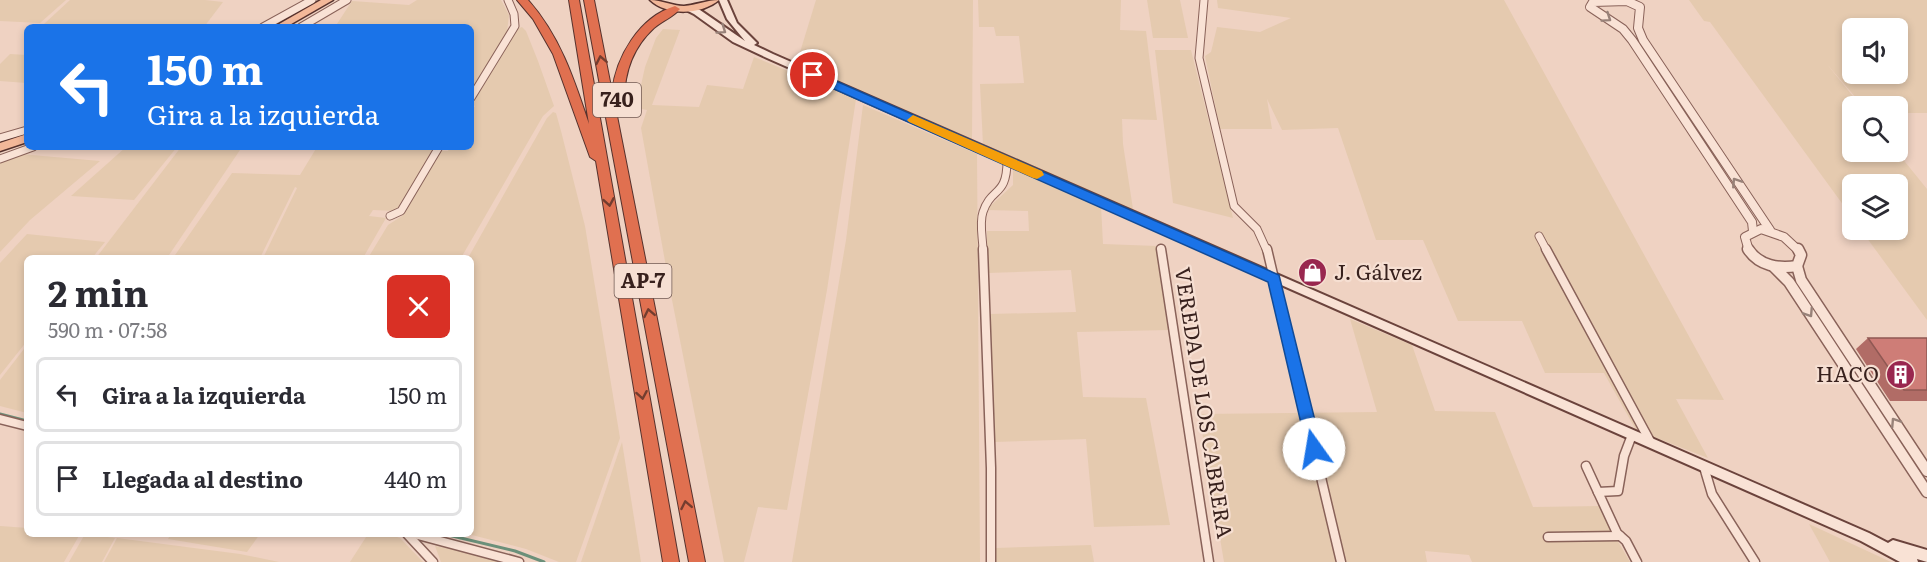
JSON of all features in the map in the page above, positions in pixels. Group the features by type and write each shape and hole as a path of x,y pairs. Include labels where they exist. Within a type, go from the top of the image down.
{"highway":[{"path":"522,0 534,11 557,53 605,179"},
{"name":"AP-7","path":"574,0 671,562"},
{"name":"AP-7","path":"589,0 697,562"},
{"name":"740","path":"630,214 617,104 617,83 624,61 634,44 651,24 675,9"}],"main road":[{"path":"284,24 328,0"},
{"path":"655,0 663,6 698,12 736,40 770,56 1865,537 1912,562"},
{"path":"688,9 714,0"},
{"path":"723,0 726,12 740,33 770,56"},
{"path":"0,147 24,139"},
{"path":"1865,537 1927,556"}],"street":[{"path":"268,24 312,0"},
{"path":"306,24 347,0"},
{"path":"474,93 514,26 514,14 508,0"},
{"path":"1203,0 1199,58 1234,206 1238,213 1258,230 1275,279 1341,562"},
{"path":"1753,231 1752,222 1632,40 1623,29 1590,7 1593,2 1627,1 1640,8 1638,28 1643,40 1763,223 1770,230 1789,239 1799,250 1800,262 1797,266 1801,280 1927,471"},
{"path":"0,138 24,131"},
{"path":"0,159 25,150"},
{"path":"390,216 399,213 437,150"},
{"path":"992,562 982,216 984,207 1001,189 1006,180 1007,161"},
{"path":"1770,230 1753,231 1745,237 1747,249 1755,258 1774,267 1797,266"},
{"path":"1539,236 1651,443"},
{"name":"VEREDA DE LOS CABRERA","path":"1161,249 1209,562"},
{"path":"1774,267 1789,282 1927,492"},
{"path":"0,419 24,425"},
{"path":"1598,492 1618,491 1624,456 1632,435"},
{"path":"1586,466 1617,533 1626,541 1637,562"},
{"path":"1704,466 1712,494 1755,562"},
{"path":"1548,537 1620,536"},
{"path":"410,537 433,562"},
{"path":"425,537 519,562"}],"shaded area":[{"path":"0,0 66,0 40,23 0,21"},
{"path":"70,0 223,2 206,24 44,24"},
{"path":"417,0 501,0 509,15 507,32 474,87 474,24 337,24 352,1 409,5"},
{"path":"816,0 973,0 972,139 797,62"},
{"path":"978,0 1121,0 1120,30 1146,31 1157,120 1122,119 1123,144 1133,209 983,145 980,84 1024,83 1019,36 996,36 994,27 979,27"},
{"path":"1147,0 1180,0 1188,38 1153,38"},
{"path":"1217,0 1504,0 1724,400 1676,399 1708,458 1636,430 1604,373 1545,373 1522,321 1458,321 1423,240 1376,240 1338,128 1282,130 1267,99 1272,129 1220,129 1205,56 1211,52 1217,27 1260,32 1291,18 1218,8"},
{"path":"1689,0 1927,0 1927,113 1908,113 1908,96 1854,96 1844,84 1908,84 1908,18 1842,18 1842,82 1826,63 1853,96 1842,96 1842,162 1905,162 1927,189 1927,320 1868,240 1908,240 1908,174 1842,174 1842,203 1710,22 1704,21"},
{"path":"522,27 526,31 554,106 543,116 463,255 370,255 388,225 402,216 440,151 474,150 474,98 517,29"},
{"path":"663,29 680,30 652,105 699,107 707,85 743,89 754,57 856,99 827,290 787,510 758,507 744,562 724,562 672,300 641,128 647,110 636,108 645,67 656,38"},
{"path":"1155,50 1191,50 1233,218 1173,203"},
{"path":"10,54 24,55 24,83 0,81 0,64"},
{"path":"863,105 977,154 980,562 792,562 846,240"},
{"path":"553,112 556,113 585,226 620,438 576,562 559,562 526,549 474,536 474,255 470,255 547,118"},
{"path":"123,150 175,150 134,200 71,196"},
{"path":"179,150 240,150 169,255 98,255"},
{"path":"315,150 434,150 396,211 373,210 369,216 386,218 365,255 264,255 297,188 295,187 261,255 175,255 232,173 300,175"},
{"path":"20,154 100,161 30,220 0,252 0,161"},
{"path":"1013,168 1101,206 1103,244 1157,246 1169,330 1077,332 1083,397 1146,398 1170,525 1094,527 1086,439 994,442 990,314 1076,312 1071,270 987,273 987,231 1029,231 1028,211 986,210 1013,185"},
{"path":"27,234 105,242 94,255 24,255 24,345 0,375 0,263"},
{"path":"1350,319 1412,345 1435,411 1495,412 1533,507 1601,506 1630,562 1472,562 1469,555 1425,551 1427,562 1224,562 1199,414 1377,412"},
{"path":"24,349 24,412 0,406 0,380"},
{"path":"622,442 641,562 581,562"},
{"path":"1809,524 1891,562 1830,562"},
{"path":"0,526 24,528 24,537 78,537 64,562 0,562"},
{"path":"83,537 115,538 102,562 69,562"},
{"path":"169,537 258,537 247,552 168,539"},
{"path":"366,537 397,537 423,562 350,562"},
{"path":"117,538 240,554 279,562 104,562"},
{"path":"1091,545 1094,562 996,562 996,548"},
{"path":"435,546 486,556 505,562 441,562"}],"building":[{"path":"1868,338 1927,338 1927,390 1904,390"}],"waterway":[{"path":"0,414 24,420"},
{"path":"457,537 515,551 544,562"}],"slow traffic":[{"path":"913,120 1037,175"}],"place":[{"name":"J. Gálvez","path":"1313,273"},
{"name":"HACO","path":"1900,375"}],"route":[{"path":"813,75 1275,279 1314,449"}]}
